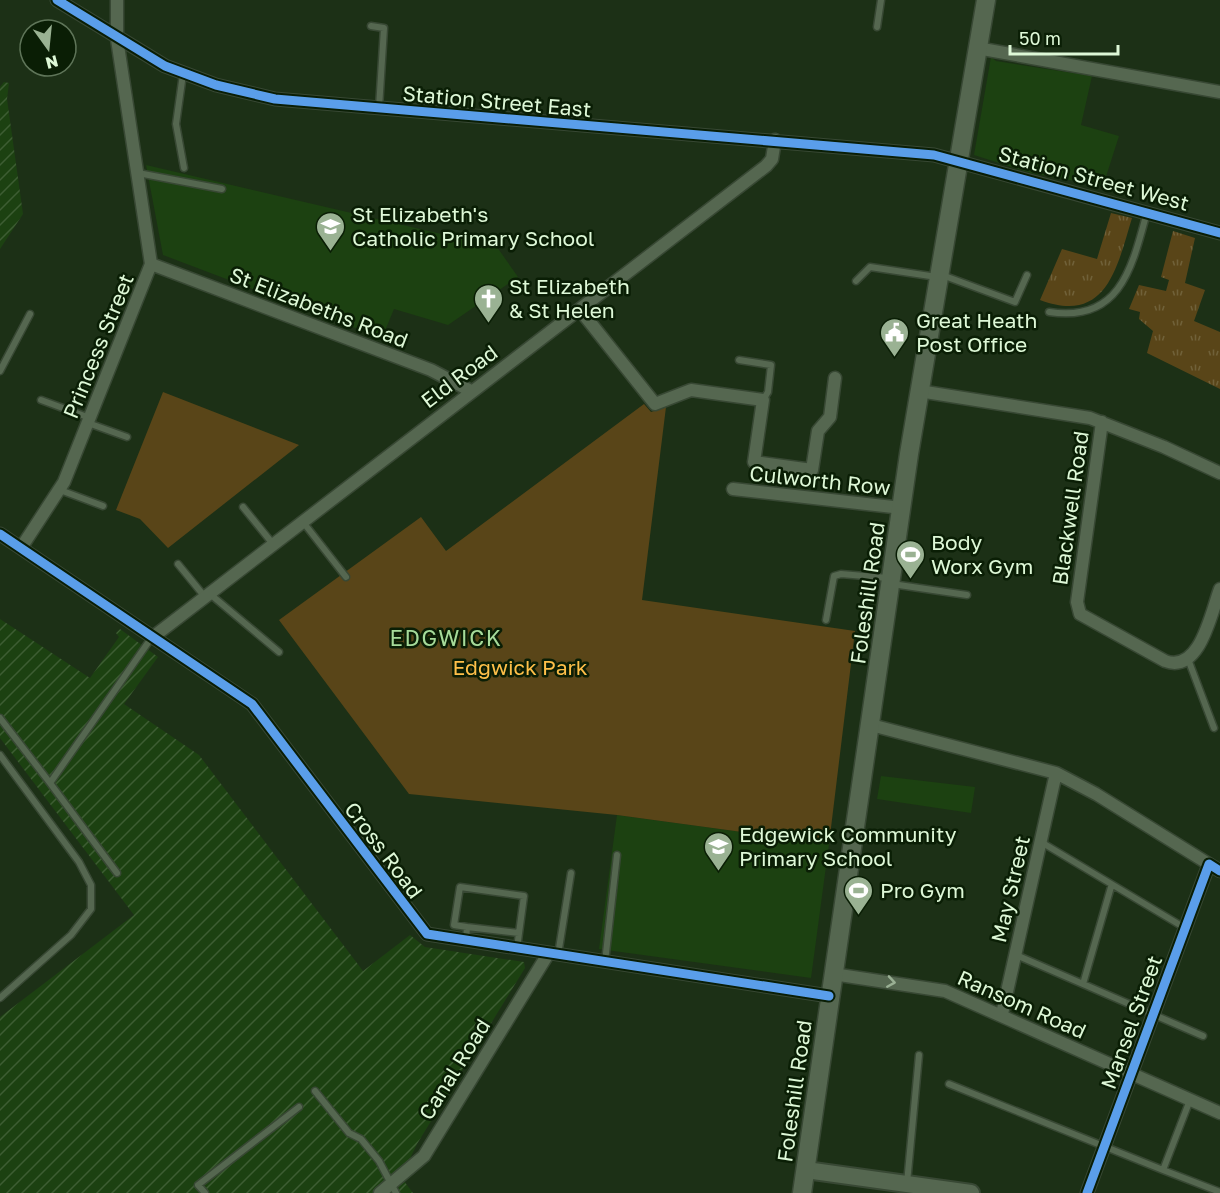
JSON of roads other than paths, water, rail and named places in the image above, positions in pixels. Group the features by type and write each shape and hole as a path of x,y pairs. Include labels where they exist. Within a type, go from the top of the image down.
{"main road":[{"name":"Foleshill Road","path":"802,1193 919,390 986,0"}],"street":[{"name":"Station Street East","path":"57,0 117,39 183,74 216,85 275,99 585,127 775,140 934,155 958,160"},
{"name":"Princess Street","path":"21,548 59,490 151,264 117,39 117,0"},
{"path":"977,48 1220,92"},
{"name":"Eld Road","path":"153,637 471,391 581,311 766,166 772,159 775,140"},
{"name":"Station Street West","path":"958,160 1220,233"},
{"name":"St Elizabeths Road","path":"151,264 430,370 471,391"},
{"path":"581,311 655,404 690,390 763,400 754,462 812,470 818,431 830,417 835,378"},
{"name":"Blackwell Road","path":"919,390 1090,418 1220,473"},
{"name":"Blackwell Road","path":"1102,422 1078,609 1086,620 1165,661 1178,663 1188,659"},
{"name":"Culworth Row","path":"733,489 902,508"},
{"name":"Cross Road","path":"0,534 252,704 423,930 432,936 829,996"},
{"path":"1188,659 1196,650 1220,589"},
{"path":"871,725 1056,773 1096,794 1220,871"},
{"name":"May Street","path":"1002,1014 1056,773"},
{"name":"Mansel Street","path":"1087,1193 1209,864"},
{"name":"Canal Road","path":"380,1193 393,1189 424,1156 553,954"},
{"name":"Ransom Road","path":"833,974 945,991 1002,1014 1220,1113"},
{"path":"806,1170 971,1193"}],"lane":[{"path":"877,27 881,0"},
{"path":"371,26 384,28 380,108"},
{"path":"183,74 176,124 184,168"},
{"path":"137,172 222,189"},
{"path":"1049,312 1080,314 1100,307 1112,296 1125,279 1147,212"},
{"path":"856,281 870,267 938,275 1015,302 1028,275"},
{"path":"0,371 30,314"},
{"path":"739,360 771,365 768,392 763,400"},
{"path":"41,400 127,437"},
{"path":"59,490 103,506"},
{"path":"243,507 273,544"},
{"path":"303,522 346,577"},
{"path":"178,564 208,595 279,652"},
{"path":"826,620 834,576 841,574 968,595"},
{"path":"50,783 153,637"},
{"path":"1188,659 1214,728"},
{"path":"0,718 117,873"},
{"path":"0,756 79,862 92,885 92,909 71,935 0,998"},
{"path":"1041,842 1111,886 1185,928"},
{"path":"605,962 617,855"},
{"path":"553,954 571,873"},
{"path":"1083,984 1111,886"},
{"path":"517,949 524,896 460,887 454,925 519,933"},
{"path":"466,941 468,927"},
{"path":"1015,954 1203,1036"},
{"path":"907,1184 919,1055"},
{"path":"949,1084 1103,1148 1220,1192"},
{"path":"315,1091 349,1133 361,1139 379,1161 393,1189"},
{"path":"1163,1170 1190,1100"},
{"path":"205,1193 198,1185 299,1107"}],"place":[{"name":"St Elizabeth's Catholic Primary School","path":"331,252"},
{"name":"St Elizabeth & St Helen","path":"488,324"},
{"name":"Great Heath Post Office","path":"895,358"},
{"name":"Body Worx Gym","path":"910,580"},
{"name":"Edgewick Community Primary School","path":"718,872"},
{"name":"Pro Gym","path":"859,916"}],"district":[{"name":"EDGWICK","path":"446,637"}],"park label":[{"name":"Edgwick Park","path":"520,667"}]}
